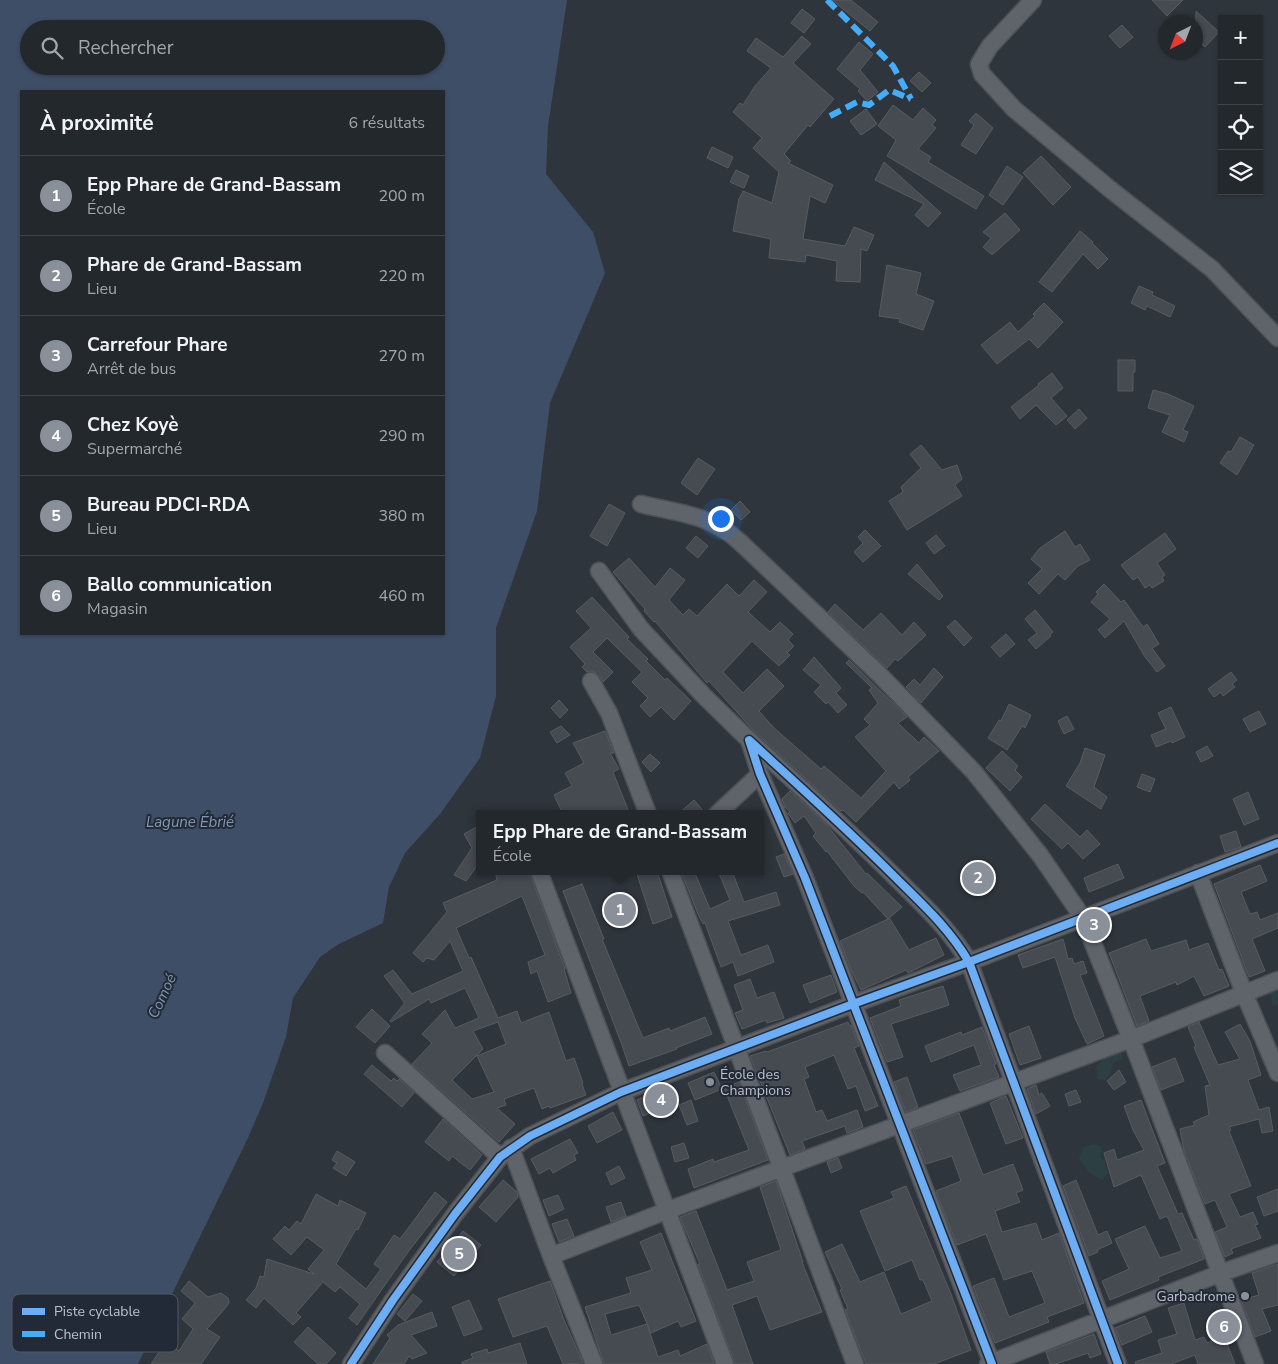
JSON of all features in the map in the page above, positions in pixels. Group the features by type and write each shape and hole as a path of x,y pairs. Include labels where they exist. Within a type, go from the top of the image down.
{"street":[{"path":"1033,0 990,46 979,64 982,74 1014,109 1111,190 1212,268 1278,338"},
{"path":"641,504 696,518 724,529 773,572 879,674 974,772 1040,855 1083,918 1221,1273 1254,1364"},
{"path":"599,571 641,629 704,696 855,838 939,920 957,942 970,962 1118,1364"},
{"path":"591,681 609,713 646,810"},
{"path":"749,740 760,774 805,878 990,1364 1221,1273 1278,1253"},
{"path":"721,810 760,774"},
{"path":"350,1364 392,1300 455,1214 506,1152 530,1136 621,1092 970,962 1278,843"},
{"path":"1198,873 1244,993 1278,1073"},
{"path":"540,875 724,1364"},
{"path":"671,875 854,1364"},
{"path":"551,1256 666,1211 1131,1039 1278,980"},
{"path":"385,1053 506,1152 551,1256 594,1364"}],"green space":[{"path":"1278,988 1278,1004 1273,1006 1269,990"},
{"path":"1121,1046 1123,1059 1113,1063 1111,1072 1105,1080 1098,1079 1096,1066"},
{"path":"1093,1144 1102,1146 1101,1158 1108,1173 1102,1180 1090,1173 1079,1159 1083,1147"}],"water":[{"name":"Lagune Ébrié","path":"0,0 567,0 548,126 546,174 593,232 605,273 550,403 537,511 496,628 496,696 480,758 440,814 405,853 389,887 383,923 339,944 320,957 293,998 286,1037 263,1103 172,1294 12,1294 12,1352 144,1352 138,1364 0,1364"}],"building":[{"path":"832,0 851,0 878,22 870,31"},
{"path":"1152,0 1183,0 1168,15"},
{"path":"802,9 815,19 804,33 791,23"},
{"path":"1203,17 1218,31 1205,47 1203,45"},
{"path":"1122,25 1133,37 1120,48 1109,36"},
{"path":"802,36 811,44 793,63 834,99 810,127 808,125 784,154 791,161 788,163 833,185 825,203 810,196 803,239 845,246 854,227 874,235 867,251 861,249 860,282 836,281 837,261 806,255 805,262 769,258 771,239 733,231 739,199 743,191 772,203 779,172 753,148 762,138 733,112 740,103 743,105 755,86 771,68 747,51 756,38 783,57"},
{"path":"859,42 873,54 860,70 878,92 867,101 858,91 860,89 837,69"},
{"path":"919,72 931,83 922,92 910,81"},
{"path":"893,105 913,120 923,108 936,120 932,125 936,128 918,149 931,157 928,162 984,196 976,209 887,156 896,140 878,126"},
{"path":"866,109 877,124 861,135 850,121"},
{"path":"976,113 993,128 976,154 961,145 974,125 969,121"},
{"path":"712,147 733,157 728,168 707,158"},
{"path":"1041,156 1071,187 1053,205 1023,173"},
{"path":"884,162 941,213 928,227 915,215 924,204 875,180"},
{"path":"1007,166 1023,177 1003,205 989,195"},
{"path":"736,170 749,176 744,188 730,182"},
{"path":"1005,213 1020,230 992,255 983,247 991,238 983,232"},
{"path":"1080,231 1108,259 1098,269 1083,254 1052,292 1039,282"},
{"path":"887,265 921,273 916,294 934,301 923,330 899,322 900,319 879,316"},
{"path":"1139,286 1153,292 1152,295 1175,306 1170,317 1147,306 1145,310 1131,303"},
{"path":"1044,303 1063,322 1038,348 1029,339 997,364 981,345 1010,322 1018,332 1035,316 1033,314"},
{"path":"1118,360 1135,360 1133,391 1118,391"},
{"path":"1052,373 1063,388 1051,398 1067,416 1056,425 1036,405 1020,419 1011,407"},
{"path":"1153,390 1168,394 1194,406 1183,430 1188,432 1184,442 1162,432 1170,415 1148,408"},
{"path":"1079,409 1087,418 1075,429 1067,420"},
{"path":"1240,437 1254,445 1237,475 1220,463 1228,451 1231,452"},
{"path":"921,445 942,470 957,465 962,479 955,485 962,496 907,530 889,501 903,492 901,487 921,468 910,454"},
{"path":"698,458 715,469 697,495 681,483"},
{"path":"740,501 750,512 741,520 731,510"},
{"path":"609,504 625,513 607,546 590,536"},
{"path":"865,530 881,546 863,562 854,552 863,543 858,537"},
{"path":"1065,531 1075,547 1080,544 1090,560 1078,566 1065,580 1058,574 1039,594 1028,583 1042,569 1031,559 1040,548"},
{"path":"1165,533 1176,549 1157,563 1165,575 1162,577 1164,581 1152,588 1150,585 1145,588 1138,577 1133,580 1121,565"},
{"path":"936,535 945,546 934,554 926,543"},
{"path":"696,536 708,546 698,558 686,548"},
{"path":"629,558 655,587 670,568 685,580 669,600 683,615 689,609 697,616 727,584 739,596 754,580 767,592 748,612 770,632 780,622 793,634 788,640 794,646 787,653 790,655 779,666 752,641 723,672 743,693 767,669 784,686 759,711 774,728 821,769 824,766 861,798 886,771 855,737 870,725 864,719 878,703 869,690 872,688 846,663 849,660 907,717 898,723 919,743 924,737 939,751 908,777 910,780 899,789 894,782 856,822 843,810 841,811 753,730 709,681 707,683 655,621 644,611 645,609 613,572"},
{"path":"917,564 943,596 939,600 908,574"},
{"path":"1104,584 1121,602 1124,600 1143,627 1147,624 1159,644 1152,648 1165,666 1157,672 1145,657 1124,621 1105,638 1098,630 1110,619 1091,602 1098,594 1096,592"},
{"path":"592,597 629,637 627,639 648,659 646,661 665,680 667,678 691,701 674,720 661,707 650,717 640,706 648,698 632,682 642,672 607,638 593,652 613,672 603,682 596,673 592,671 587,672 582,667 585,664 570,647 591,628 576,611"},
{"path":"835,604 863,630 881,613 902,635 914,622 926,635 898,661 895,659 887,668 828,612"},
{"path":"1035,610 1053,632 1036,649 1028,640 1037,633 1025,619"},
{"path":"955,620 972,638 964,646 947,627"},
{"path":"1006,634 1015,644 1000,657 991,647"},
{"path":"814,657 841,688 836,693 847,705 838,713 828,702 826,704 814,692 821,685 803,670"},
{"path":"934,668 943,677 921,703 906,687 914,679 920,685"},
{"path":"1231,672 1237,680 1232,684 1235,687 1223,696 1221,692 1214,697 1208,689"},
{"path":"559,700 568,710 560,718 551,708"},
{"path":"1009,704 1031,715 1025,728 1022,726 1007,750 988,738 999,720 1001,721"},
{"path":"1171,707 1185,737 1156,747 1151,735 1166,729 1158,713"},
{"path":"1259,711 1266,724 1250,732 1243,719"},
{"path":"1067,716 1074,729 1064,734 1058,721"},
{"path":"561,726 570,735 557,743 550,732"},
{"path":"605,731 614,753 610,753 619,769 613,772 628,810 561,810 554,795 572,786 565,773 584,763 573,743"},
{"path":"1207,746 1213,756 1201,762 1196,752"},
{"path":"1085,748 1105,755 1094,787 1107,797 1101,809 1066,786 1080,763"},
{"path":"1002,751 1018,766 1015,770 1022,777 1010,791 986,768"},
{"path":"650,754 660,763 651,772 642,762"},
{"path":"1142,774 1155,779 1150,792 1137,787"},
{"path":"790,791 826,824 866,874 902,907 888,919 863,892 854,886 813,836 816,833 804,816 795,823 788,813 790,812 785,807 782,799"},
{"path":"1248,792 1259,819 1244,825 1233,799"},
{"path":"694,800 703,810 683,810"},
{"path":"1045,804 1080,837 1087,830 1100,844 1083,859 1068,843 1062,849 1031,819"},
{"path":"476,827 476,867 466,881 454,875 472,848 464,834"},
{"path":"1236,831 1241,847 1225,852 1220,836"},
{"path":"784,854 793,874 784,877 776,857"},
{"path":"1118,864 1124,878 1089,892 1084,878"},
{"path":"1260,865 1267,881 1241,892 1250,914 1257,912 1260,920 1278,913 1278,928 1252,939 1265,971 1249,977 1214,884"},
{"path":"978,869 989,879 981,887 971,877"},
{"path":"496,875 530,875 565,969 571,993 548,1002 537,971 531,974 528,962 545,955 522,896 456,928 498,1018 517,1011 521,1023 549,1012 566,1061 574,1058 586,1095 542,1109 534,1088 504,1099 506,1105 497,1108 515,1124 499,1142 412,1064 432,1043 422,1034 445,1010 455,1028 479,1018 465,988 431,1003 429,999 390,1021 404,1002 384,976 393,970 412,994 463,971 450,941 434,960 427,958 423,962 413,953 447,912 443,903 497,880","holes":["498,1022 506,1044 477,1056 494,1092 472,1099 452,1080 483,1049 473,1031"]},
{"path":"637,875 658,875 672,917 653,924"},
{"path":"682,875 696,875 710,909 730,900 720,875 734,875 744,902 776,892 780,905 728,921 741,955 768,945 774,962 738,976 733,962 721,967 705,923 703,924"},
{"path":"582,884 604,939 602,939 643,1038 669,1028 670,1031 705,1017 712,1034 629,1066 563,891"},
{"path":"890,919 909,950 936,938 944,955 908,973 906,970 861,990 840,941"},
{"path":"1063,939 1068,959 1072,958 1074,964 1083,961 1087,973 1080,975 1104,1036 1087,1044 1075,1018 1055,957 1023,968 1018,955"},
{"path":"1146,939 1151,951 1186,940 1189,950 1208,943 1219,970 1222,969 1229,986 1204,996 1194,976 1177,985 1176,982 1140,996 1149,1021 1137,1026 1109,953"},
{"path":"831,975 837,992 810,1003 803,985"},
{"path":"750,979 757,998 774,992 784,1018 767,1023 766,1020 742,1029 735,1013 743,1010 734,985"},
{"path":"943,986 949,1005 891,1024 903,1057 887,1062 870,1018 901,1006 899,1000"},
{"path":"372,1009 390,1026 375,1043 356,1027"},
{"path":"848,1022 859,1046 854,1048 878,1106 865,1111 856,1086 848,1089 834,1055 805,1067 809,1077 804,1079 816,1112 822,1110 827,1121 857,1110 863,1127 847,1133 845,1126 802,1141 805,1149 790,1155 750,1056 767,1052"},
{"path":"1199,1022 1218,1065 1240,1059 1225,1032 1240,1024 1250,1041 1261,1075 1248,1080 1259,1110 1269,1107 1273,1131 1262,1133 1259,1119 1229,1127 1251,1186 1229,1194 1240,1217 1253,1212 1258,1224 1255,1225 1261,1238 1231,1249 1233,1253 1225,1257 1215,1232 1227,1227 1215,1200 1205,1204 1184,1151 1180,1129 1195,1125 1193,1122 1209,1115 1205,1086 1210,1085 1188,1027"},
{"path":"1029,1026 1041,1058 1020,1065 1009,1034"},
{"path":"982,1027 999,1077 960,1091 953,1075 981,1065 974,1045 931,1062 925,1046 961,1032 962,1035"},
{"path":"1175,1058 1184,1081 1161,1090 1152,1067"},
{"path":"372,1065 391,1081 394,1078 397,1081 399,1079 414,1093 402,1107 364,1074"},
{"path":"1119,1070 1126,1082 1114,1090 1107,1081"},
{"path":"714,1072 722,1089 695,1100 688,1083"},
{"path":"907,1077 918,1107 906,1112 894,1082"},
{"path":"739,1082 768,1160 694,1188 688,1169 713,1159 714,1162 749,1150 724,1088"},
{"path":"1036,1085 1039,1095 1042,1093 1050,1106 1036,1114 1027,1089"},
{"path":"1076,1090 1081,1102 1069,1106 1065,1094"},
{"path":"649,1095 655,1111 643,1116 637,1100"},
{"path":"1006,1096 1023,1138 1006,1144 990,1103"},
{"path":"691,1100 698,1121 687,1125 679,1105"},
{"path":"1141,1100 1165,1163 1157,1166 1178,1214 1182,1213 1194,1240 1197,1239 1204,1259 1158,1277 1159,1280 1110,1300 1102,1281 1129,1269 1115,1239 1145,1226 1160,1258 1182,1251 1167,1216 1160,1219 1141,1175 1114,1187 1104,1153 1114,1149 1117,1160 1144,1150 1133,1130 1124,1106"},
{"path":"613,1112 622,1130 597,1143 588,1126"},
{"path":"959,1113 983,1175 1013,1164 1023,1190 1016,1193 1020,1202 995,1211 1002,1232 1036,1223 1042,1240 1059,1233 1084,1303 1047,1317 1049,1322 995,1343 973,1286 994,1278 1009,1317 1045,1303 1032,1271 1004,1280 986,1234 957,1245 936,1191 961,1181 952,1156 926,1164 913,1130"},
{"path":"443,1119 482,1155 470,1170 452,1156 449,1161 425,1142"},
{"path":"570,1139 578,1153 574,1155 576,1160 553,1173 550,1168 539,1174 531,1159"},
{"path":"684,1143 689,1158 675,1162 671,1147"},
{"path":"337,1151 355,1162 346,1176 333,1168 337,1163 332,1160"},
{"path":"838,1158 842,1168 831,1173 827,1162"},
{"path":"619,1166 625,1178 611,1185 606,1173"},
{"path":"503,1180 517,1192 518,1197 496,1222 479,1207"},
{"path":"1076,1180 1098,1235 1107,1231 1112,1243 1089,1256 1063,1186"},
{"path":"776,1181 802,1262 822,1312 770,1330 757,1296 732,1305 753,1364 735,1364 698,1264 700,1264 680,1217 696,1211 727,1290 754,1281 747,1262 781,1250 760,1187"},
{"path":"906,1186 951,1294 971,1350 934,1364 866,1364 845,1310 848,1309 840,1290 842,1289 825,1252 842,1244 860,1282 884,1272 901,1314 932,1301 923,1280 920,1280 912,1260 885,1271 860,1211 894,1198 891,1192"},
{"path":"1278,1189 1278,1211 1264,1216 1257,1197"},
{"path":"435,1192 447,1202 408,1252 357,1325 349,1318 360,1304 340,1287 335,1292 323,1282 296,1313 301,1317 293,1325 264,1298 256,1308 246,1300 256,1288 260,1276 264,1277 267,1259 314,1274 308,1269 324,1250 307,1237 291,1255 273,1239 285,1226 289,1230 297,1221 301,1224 316,1194 338,1206 340,1200 366,1213 358,1230 356,1229 336,1264 366,1289 381,1269 374,1264 394,1235 400,1239"},
{"path":"558,1195 564,1209 549,1216 543,1200"},
{"path":"621,1202 626,1216 611,1222 606,1207"},
{"path":"567,1219 574,1236 559,1242 552,1224"},
{"path":"463,1231 481,1245 454,1276 437,1262"},
{"path":"661,1233 696,1321 681,1327 678,1321 651,1333 639,1305 605,1314 611,1335 647,1324 658,1357 678,1350 680,1356 707,1344 714,1364 604,1364 585,1307 631,1293 626,1278 652,1270 640,1242"},
{"path":"1278,1264 1278,1305 1262,1309 1271,1331 1255,1337 1241,1300 1259,1295 1252,1273"},
{"path":"189,1281 208,1297 221,1293 228,1298 227,1306 207,1329 220,1337 201,1364 151,1364 159,1352 178,1352 193,1329 182,1319 195,1303 181,1291"},
{"path":"550,1281 564,1320 583,1363 563,1364 547,1326 513,1337 498,1299"},
{"path":"413,1294 422,1301 405,1321 397,1314"},
{"path":"469,1300 482,1329 464,1336 452,1307"},
{"path":"1184,1303 1195,1340 1204,1337 1207,1343 1224,1336 1235,1364 1198,1364 1195,1355 1171,1364 1136,1364 1135,1362 1162,1353 1158,1340 1177,1334 1168,1308"},
{"path":"432,1312 437,1326 411,1335 427,1353 412,1359 409,1356 404,1364 373,1364 390,1338 387,1335 398,1325"},
{"path":"1145,1316 1152,1332 1122,1345 1115,1328"},
{"path":"308,1327 336,1353 326,1364 318,1364 294,1342"},
{"path":"1094,1334 1101,1354 1090,1358 1088,1353 1056,1364 1050,1364 1046,1352"},
{"path":"520,1343 527,1364 462,1364 462,1362 473,1358 471,1354 487,1349 488,1353"}],"marked path":[{"path":"827,0 893,66 911,99"},
{"path":"830,116 857,102 869,105 889,90 911,99"}],"cycle path":[{"path":"992,1364 805,878 760,774 749,740 858,841 925,907 944,927 969,962 1118,1364"},
{"path":"351,1364 393,1300 455,1214 500,1157 530,1136 621,1092 969,962 1278,843"}],"place":[{"name":"Phare de Grand-Bassam","path":"978,878"},
{"name":"Epp Phare de Grand-Bassam","path":"620,910"},
{"name":"Carrefour Phare","path":"1094,925"},
{"name":"École des Champions","path":"710,1082"},
{"name":"Chez Koyè","path":"661,1100"},
{"name":"Bureau PDCI-RDA","path":"459,1254"},
{"name":"Garbadrome","path":"1245,1296"},
{"name":"Ballo communication","path":"1224,1327"}],"water label":[{"name":"Comoé","path":"162,996"}]}
